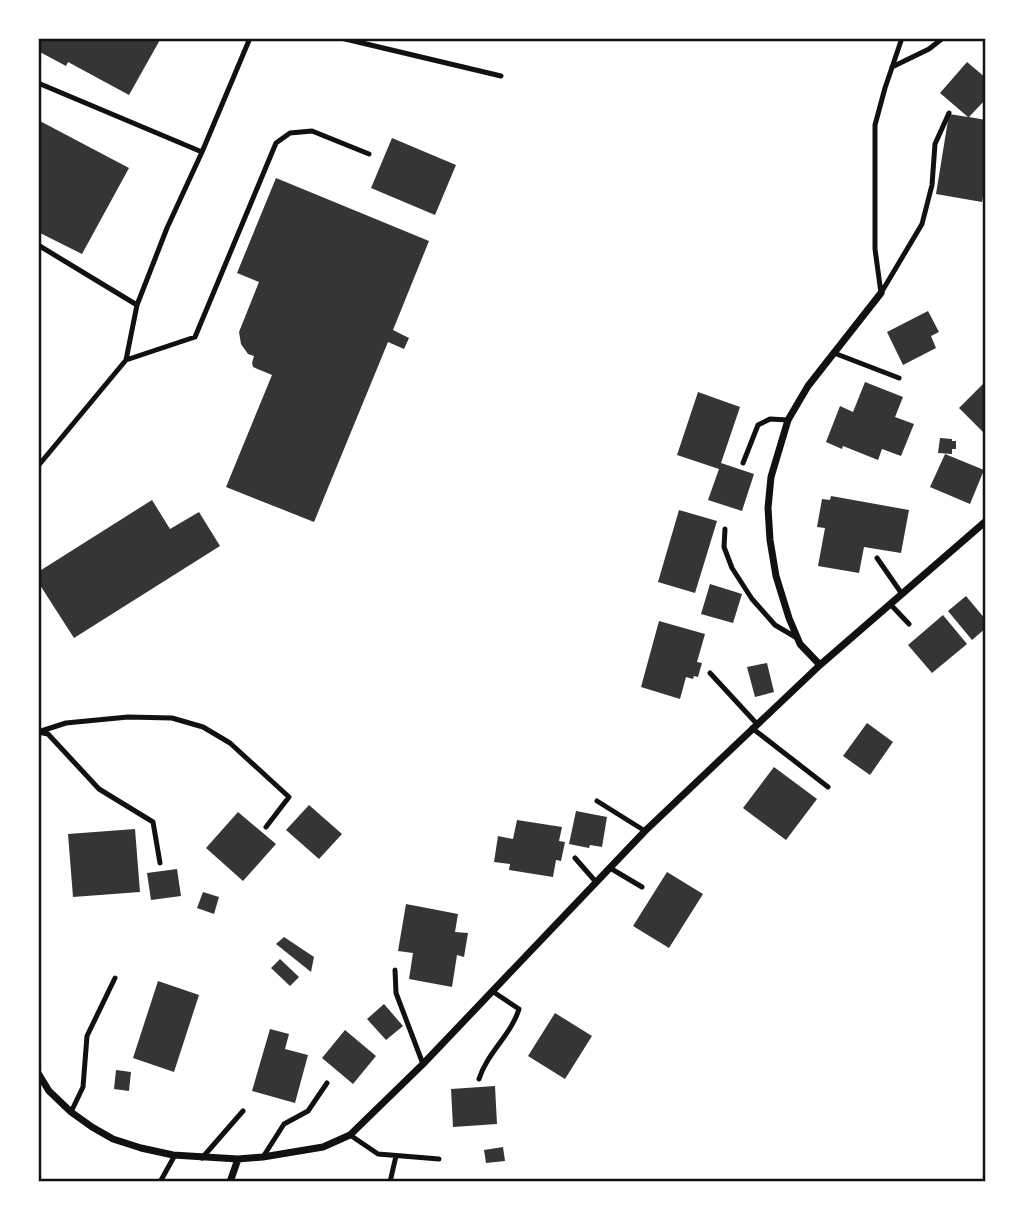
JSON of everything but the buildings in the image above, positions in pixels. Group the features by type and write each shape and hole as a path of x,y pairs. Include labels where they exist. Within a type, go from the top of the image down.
{"street":[{"path":"820,665 797,638 776,576 768,508 771,477 788,420 808,386 881,293"},
{"path":"38,1073 49,1091 92,1127 113,1139 175,1155 237,1159 263,1157 323,1147 350,1135 423,1064 645,831 820,665 985,520"},
{"path":"230,1181 237,1159"}],"lane":[{"path":"38,466 127,360 137,305 167,228 250,38"},
{"path":"341,38 500,76"},
{"path":"881,293 875,249 875,125 902,38"},
{"path":"892,67 929,49 943,38"},
{"path":"38,83 202,152"},
{"path":"881,293 922,224 932,185 934,144 949,113"},
{"path":"127,360 195,337 276,143 290,133 312,131 369,154"},
{"path":"38,245 137,305"},
{"path":"834,353 899,378"},
{"path":"743,463 758,425 771,419 788,420"},
{"path":"725,529 724,547 732,568 752,599 775,625 797,638"},
{"path":"877,558 902,594"},
{"path":"891,605 909,624"},
{"path":"710,673 755,726 828,787"},
{"path":"38,732 66,723 128,717 172,718 203,727 230,743 289,797 266,827"},
{"path":"38,732 48,734 99,789 153,822 160,863"},
{"path":"597,801 645,831"},
{"path":"575,858 596,882"},
{"path":"610,868 642,887"},
{"path":"395,970 396,993 423,1064"},
{"path":"71,1112 83,1087 87,1035 114,978"},
{"path":"479,1079 482,1068 516,1021 519,1009 492,990"},
{"path":"263,1157 284,1124 308,1111 327,1083"},
{"path":"202,1158 243,1111"},
{"path":"350,1135 378,1154 439,1159"},
{"path":"160,1181 175,1155"},
{"path":"390,1181 397,1156"}]}
